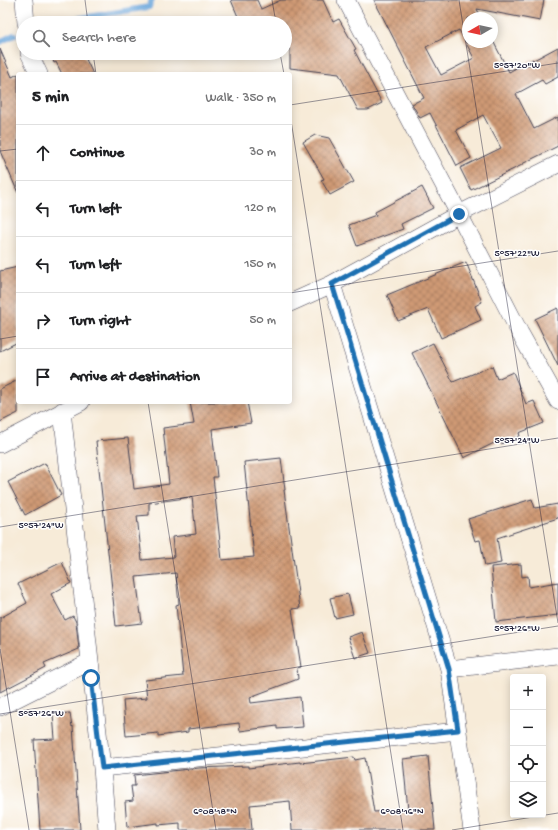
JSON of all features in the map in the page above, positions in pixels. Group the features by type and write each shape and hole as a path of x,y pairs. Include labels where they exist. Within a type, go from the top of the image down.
{"street":[{"path":"24,0 25,16"},
{"path":"346,0 520,333 558,401"},
{"path":"32,60 38,72"},
{"path":"292,302 332,284 459,214 558,164"},
{"path":"332,284 449,669 472,830"},
{"path":"0,444 77,404"},
{"path":"62,411 102,768 107,830"},
{"path":"449,669 558,656"},
{"path":"0,707 89,662"},
{"path":"102,768 458,730"}],"building":[{"path":"231,0 257,0 261,9 281,0 323,0 333,22 339,19 356,49 354,50 382,103 368,110 358,110 339,74 290,68 290,60 292,60 292,16 238,16"},
{"path":"374,0 544,0 540,21 477,9 478,12 462,12 462,36 459,30 426,47 441,75 474,58 469,48 497,48 509,72 558,47 558,77 545,84 542,80 516,94 534,129 558,117 558,146 471,190 460,168 501,148 483,115 456,130 471,158 457,166 430,113 420,118 412,104 424,98"},
{"path":"0,49 12,77 16,75 16,188 0,151"},
{"path":"53,60 86,60 92,72 61,72 56,62 54,63"},
{"path":"315,135 329,138 354,182 330,195 321,180 324,179 303,142"},
{"path":"422,187 433,208 401,224 403,229 357,246 349,225 376,215 375,212"},
{"path":"466,262 482,302 475,306 481,320 441,338 428,309 398,321 387,295"},
{"path":"16,267 16,343 0,351 0,271"},
{"path":"558,308 558,366 535,319"},
{"path":"433,343 453,382 492,366 497,379 513,372 526,404 534,401 544,423 519,433 520,436 501,444 500,440 464,458 412,353"},
{"path":"16,381 16,404 18,404 18,413 0,422 0,389"},
{"path":"190,404 247,404 251,423 212,429 217,477 213,477 222,560 254,557 244,462 281,458 300,608 292,609 301,667 297,668 298,679 250,697 251,703 300,697 303,727 277,729 277,726 240,731 239,723 188,729 188,732 158,736 158,733 126,736 123,700 147,698 145,680 183,676 176,605 179,604 176,573 136,577 142,623 116,626 96,441 128,438 134,489 169,484 163,428 194,424","holes":["192,497 196,534 172,537 174,557 142,560 137,516 149,515 149,503"]},
{"path":"45,463 61,495 25,515 8,482"},
{"path":"532,499 535,508 558,504 558,518 497,538 501,563 485,566 480,540 475,541 468,519"},
{"path":"62,562 71,583 51,594 65,620 73,616 76,622 79,649 44,664 46,668 0,692 0,618 27,603 18,584"},
{"path":"521,564 522,577 528,576 529,587 558,582 558,615 496,622 491,567"},
{"path":"348,594 353,614 335,618 330,598"},
{"path":"362,632 370,653 355,658 348,637"},
{"path":"70,713 72,727 73,726 80,830 40,830 34,740 55,739 53,714"},
{"path":"428,756 435,830 292,830 290,801 250,805 252,830 180,830 180,823 158,825 158,823 127,827 125,802 133,801 131,786 135,786 134,775 199,768 248,766 248,768 354,757 355,760 365,758 374,812 408,810 403,759"}],"waterway":[{"path":"94,16 149,7 152,0"},
{"path":"0,42 14,35"}],"route":[{"path":"91,678 102,768 458,730 449,669 332,284 459,214"}]}
